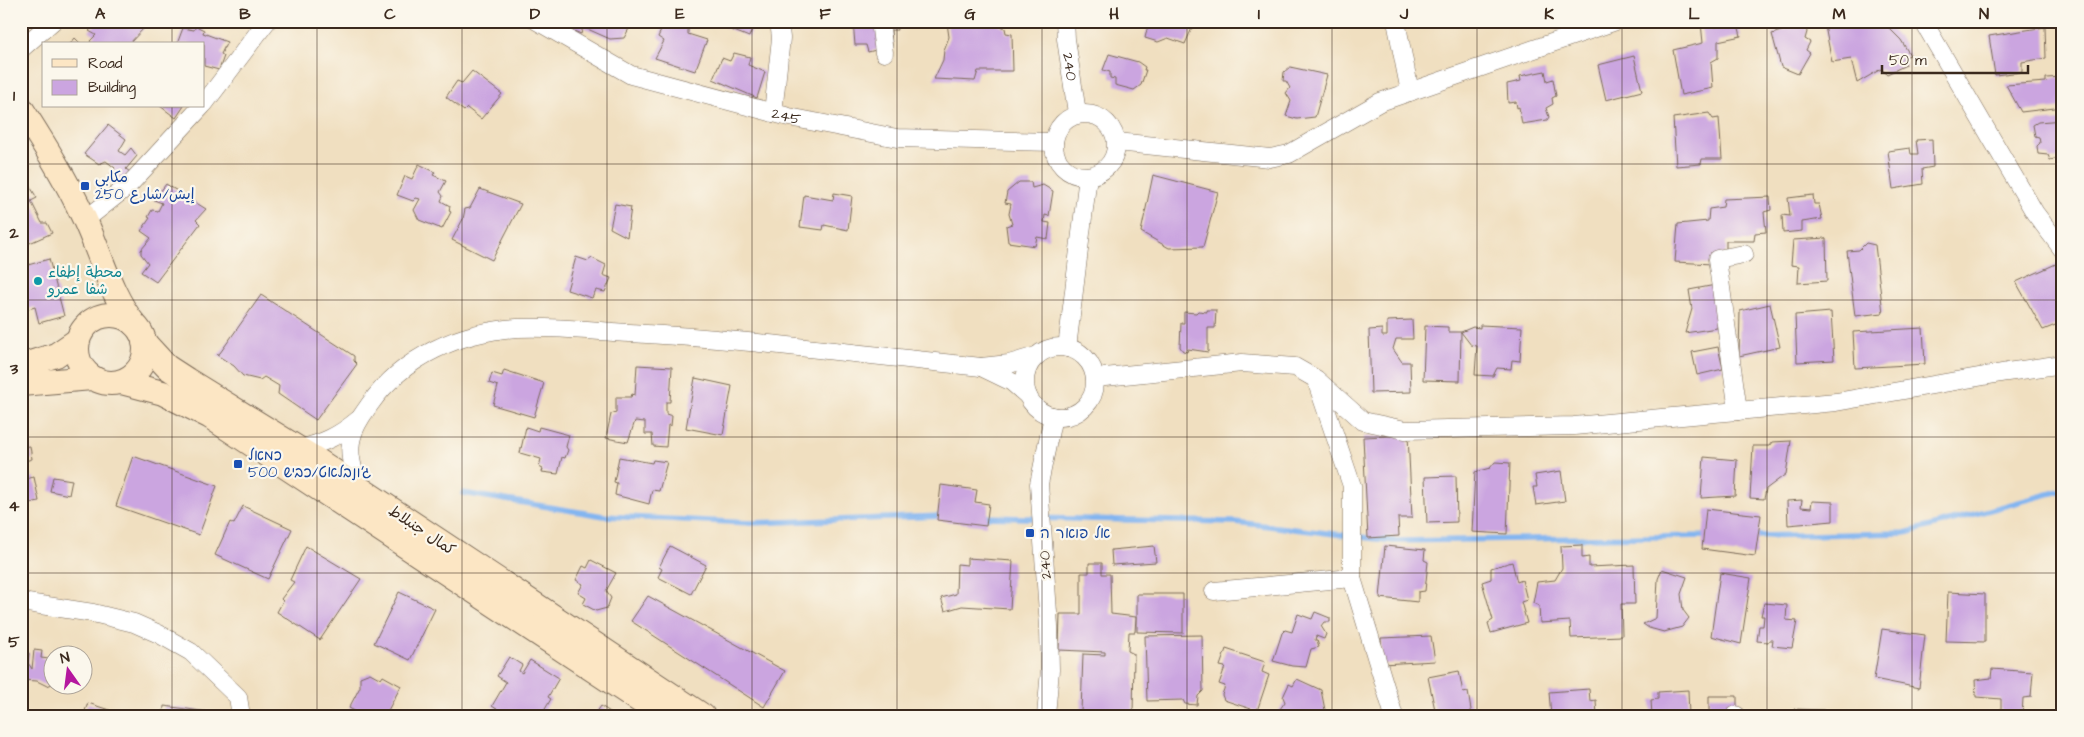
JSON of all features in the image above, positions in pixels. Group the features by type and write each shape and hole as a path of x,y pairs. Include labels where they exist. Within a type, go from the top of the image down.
{"main road":[{"path":"21,108 65,178 89,231 97,261 99,286 96,303 76,346 79,362 92,378"},
{"name":"كمال جنبلاط","path":"89,231 114,295 139,333 167,367 359,488 703,716"},
{"path":"21,366 56,355 94,320 110,316 125,318 139,333 142,362 130,378 121,382 111,384 92,378 21,384"},
{"name":"كمال جنبلاط","path":"121,382 163,393 209,416 661,715"}],"street":[{"path":"21,49 53,21"},
{"path":"205,102 267,21"},
{"name":"245","path":"537,21 631,75 773,113 897,138 1054,142"},
{"path":"773,113 781,38 779,21"},
{"path":"880,21 884,53"},
{"name":"240","path":"1065,21 1077,114"},
{"path":"1396,21 1410,92"},
{"path":"1117,142 1270,158 1289,154 1380,102 1616,21"},
{"path":"1924,21 2035,213 2063,250"},
{"path":"89,231 200,108"},
{"path":"1077,114 1092,114 1102,118 1114,132 1117,142 1112,161 1098,173 1088,176 1071,172 1063,167 1054,151 1057,131 1063,122 1077,114"},
{"path":"1067,348 1088,176"},
{"path":"1738,411 1717,259 1744,254"},
{"path":"359,488 350,453 352,437 360,418 379,391 400,372 425,354 452,341 517,328 709,337 981,368 1009,364 1036,356 1045,350 1056,347 1067,348 1086,358 1095,378 1094,389 1084,407 1075,413 1053,416 1034,406 1025,386 1026,375 1036,356"},
{"path":"1095,378 1242,363 1295,367 1316,379 1363,421 1405,430 1574,426 1836,402 2063,364"},
{"path":"981,368 1012,382 1028,396"},
{"path":"1316,379 1352,486 1352,578 1394,716"},
{"name":"240","path":"1046,716 1050,670 1049,627 1039,484 1053,416"},
{"path":"298,449 314,446 341,435 360,418"},
{"path":"1214,591 1352,578"},
{"path":"21,602 117,619 134,623 158,634 190,652 238,697 240,716"}],"building":[{"path":"99,21 134,21 144,28 131,42 91,42 96,35 89,31"},
{"path":"558,21 633,21 624,38 610,39 583,27 581,34 557,24"},
{"path":"726,21 732,21 752,29 749,37 724,27"},
{"path":"744,21 757,21 755,26"},
{"path":"853,21 896,21 897,30 891,30 892,46 880,46 880,49 868,52 866,45 855,45"},
{"path":"1149,21 1187,21 1186,24 1192,28 1185,44 1168,38 1158,42 1145,38"},
{"path":"1710,21 1714,27 1738,24 1741,36 1718,41 1718,58 1711,62 1713,88 1681,95 1673,50 1703,43 1701,23"},
{"path":"1794,21 1804,21 1807,32 1805,39 1810,42 1806,50 1810,53 1798,74 1781,67 1772,34 1793,27"},
{"path":"1824,21 1879,21 1885,24 1901,40 1910,55 1903,58 1906,65 1887,74 1881,69 1857,83 1851,59 1832,62"},
{"path":"992,22 1005,28 1006,33 1012,34 1013,71 978,71 975,81 934,79 943,60 944,50 949,37 947,23"},
{"path":"664,24 678,29 680,26 688,29 688,34 707,40 695,71 655,58 664,41 658,37"},
{"path":"196,26 204,30 203,33 227,42 221,54 224,56 219,70 205,66 205,42 178,42 183,28 194,30"},
{"path":"2045,27 2046,58 2022,62 2022,72 1995,75 1989,36"},
{"path":"734,53 750,57 748,65 765,72 757,98 713,79 722,58 730,61"},
{"path":"1109,54 1138,62 1145,67 1144,70 1146,70 1141,85 1134,90 1115,85 1115,79 1110,78 1110,72 1103,70"},
{"path":"1634,56 1642,91 1606,100 1598,65"},
{"path":"1290,67 1327,75 1315,117 1297,119 1286,116 1291,101 1286,93 1290,88 1286,81 1283,81 1284,72"},
{"path":"472,71 502,94 481,119 467,108 464,111 446,97 457,81 462,83"},
{"path":"1545,71 1547,81 1553,79 1556,96 1552,98 1553,104 1546,108 1549,117 1547,120 1522,124 1519,107 1517,108 1516,102 1508,103 1507,84 1521,81 1520,76"},
{"path":"2063,77 2063,107 2021,112 2006,85 2046,82 2046,78"},
{"path":"163,108 183,108 176,118"},
{"path":"1709,113 1713,119 1719,118 1722,159 1702,159 1701,164 1676,166 1673,118"},
{"path":"2063,120 2063,157 2050,160 2048,155 2038,154 2039,137 2035,136 2033,125 2038,122"},
{"path":"108,125 126,139 119,151 125,155 131,148 137,156 126,169 130,172 120,180 110,174 115,168 106,161 99,164 84,154"},
{"path":"1932,139 1933,167 1922,169 1923,184 1893,189 1888,151 1910,148 1911,154 1918,154 1916,140"},
{"path":"419,164 435,172 433,175 446,181 440,192 443,196 441,201 450,206 449,211 451,212 442,229 419,220 414,210 420,199 416,198 413,201 397,195 405,176 412,179"},
{"path":"1153,175 1218,192 1203,247 1169,248 1141,232"},
{"path":"1019,182 1031,182 1032,188 1043,185 1053,191 1049,216 1045,215 1044,222 1050,223 1048,239 1037,237 1035,246 1008,242 1006,226 1012,224 1009,214 1011,204 1005,203 1007,192"},
{"path":"28,183 37,198 31,201 42,223 47,223 52,233 23,246 21,184"},
{"path":"166,184 206,209 196,220 200,224 156,282 141,272 148,263 141,254 141,250 151,238 141,231 150,218 148,217 152,210 158,211 162,203 154,200"},
{"path":"480,189 521,204 492,260 452,240 463,219 465,209 470,208"},
{"path":"834,193 852,196 848,230 824,225 823,230 800,227 804,195 833,200"},
{"path":"1813,195 1814,204 1819,204 1822,219 1802,222 1802,231 1783,233 1782,215 1790,216 1788,198"},
{"path":"1770,197 1771,210 1764,212 1766,232 1755,233 1754,241 1726,241 1726,252 1712,264 1675,262 1678,224 1708,221 1709,209 1723,207 1724,199"},
{"path":"615,204 631,207 627,237 610,228"},
{"path":"1826,238 1827,281 1798,283 1799,266 1791,265 1793,240"},
{"path":"1866,243 1875,245 1883,313 1855,316 1847,251 1859,250"},
{"path":"576,257 588,261 592,258 606,265 603,275 611,278 605,292 596,290 592,298 567,290"},
{"name":"محطة إطفاء شفا عمرو","path":"49,259 64,316 39,323 35,307 25,310 21,296 21,267"},
{"path":"2058,263 2063,275 2063,322 2043,330 2016,282"},
{"path":"1721,284 1717,328 1685,333 1692,309 1689,290"},
{"path":"261,295 354,356 354,361 357,364 316,420 278,394 279,386 264,377 260,380 243,376 234,366 217,355"},
{"path":"1770,304 1780,347 1739,356 1740,311"},
{"path":"1206,310 1216,310 1215,328 1208,328 1208,352 1188,349 1187,352 1183,351 1180,347 1181,323 1184,323 1184,312 1207,312"},
{"path":"1831,312 1834,360 1797,362 1795,315"},
{"path":"1412,320 1413,339 1396,339 1393,349 1402,362 1410,362 1411,392 1371,393 1369,330 1382,329 1382,336 1387,336 1387,321"},
{"path":"1480,325 1522,327 1520,361 1512,360 1511,369 1497,368 1493,376 1475,375 1477,346 1471,345 1461,332 1473,327 1480,328"},
{"path":"1425,326 1448,327 1448,332 1461,332 1460,381 1423,380"},
{"path":"1923,328 1925,364 1855,368 1853,332"},
{"path":"1718,347 1723,369 1697,375 1692,352"},
{"path":"637,365 672,367 670,402 666,402 666,414 672,416 671,426 668,425 666,447 653,446 652,434 645,434 645,422 635,421 628,442 606,438 611,414 616,412 616,397 631,397 632,394 635,395"},
{"path":"504,370 544,383 534,417 493,405 498,386 489,383 492,373 502,376"},
{"path":"695,378 732,386 723,435 686,428"},
{"path":"526,427 538,431 539,427 569,435 566,447 568,450 565,458 562,457 558,474 542,472 543,469 539,467 541,459 520,453"},
{"path":"1408,435 1412,518 1398,518 1399,536 1368,538 1363,437"},
{"path":"1791,441 1786,474 1766,489 1764,499 1750,498 1753,446 1769,446 1772,442"},
{"path":"30,446 32,459 25,461 27,472 21,473 21,447"},
{"path":"133,456 217,486 199,535 116,506"},
{"path":"619,457 652,463 653,460 667,462 659,491 652,490 649,504 615,495 617,483 614,482"},
{"path":"1704,457 1737,460 1735,496 1701,498"},
{"path":"1495,462 1510,463 1507,534 1472,532 1475,472 1490,468"},
{"path":"1561,471 1565,501 1536,505 1533,487 1537,487 1535,475"},
{"path":"1456,476 1457,522 1427,523 1425,477"},
{"path":"34,477 39,501 21,505 21,480"},
{"path":"53,477 72,480 69,495 50,491"},
{"path":"941,485 977,490 975,502 989,504 986,526 937,520"},
{"path":"1802,500 1801,507 1811,508 1812,501 1833,502 1833,521 1788,525 1787,501"},
{"path":"243,506 292,529 268,579 215,555 230,522 234,524"},
{"path":"1706,509 1761,515 1755,556 1702,549"},
{"path":"1582,545 1582,558 1589,557 1589,567 1634,565 1635,604 1621,604 1622,636 1571,638 1570,621 1540,623 1539,606 1533,603 1537,582 1555,580 1562,568 1561,546"},
{"path":"306,546 361,579 320,640 277,612 283,601 281,599 294,582 290,580"},
{"path":"670,546 706,565 691,594 658,577 662,569 659,567"},
{"path":"1154,546 1156,562 1112,565 1111,550"},
{"path":"1385,546 1425,550 1424,560 1428,562 1425,591 1418,592 1418,602 1380,598"},
{"path":"967,558 1013,561 1010,609 962,606 945,611 941,598 956,594 957,564 967,565"},
{"path":"591,560 616,573 606,591 611,598 607,608 596,611 583,604 586,598 578,593 583,584 576,580 583,566 587,568"},
{"path":"1512,562 1517,582 1522,580 1527,600 1521,602 1527,623 1491,633 1488,623 1493,620 1482,582 1491,579 1491,568"},
{"path":"1089,563 1102,563 1102,574 1110,574 1111,614 1136,617 1135,632 1129,632 1128,651 1134,654 1133,716 1076,716 1076,713 1081,712 1083,654 1105,655 1105,652 1059,650 1060,614 1081,614 1081,573 1089,573"},
{"path":"1662,569 1687,577 1681,594 1683,610 1689,618 1682,627 1664,632 1649,628 1643,624 1656,618 1658,579"},
{"path":"1720,573 1751,578 1741,644 1711,636"},
{"path":"399,592 435,609 410,660 374,643"},
{"path":"1948,592 1985,594 1985,642 1946,641"},
{"path":"1137,594 1183,594 1183,633 1137,632"},
{"path":"648,596 785,671 764,707 631,621"},
{"path":"1764,603 1787,605 1786,620 1797,621 1792,648 1772,646 1773,640 1768,642 1757,641 1759,626 1763,626 1764,616 1761,616"},
{"path":"1315,612 1330,618 1330,622 1324,622 1321,626 1326,634 1324,639 1316,636 1315,640 1317,640 1319,647 1311,649 1306,667 1292,666 1273,661 1282,633 1285,630 1292,632 1298,614 1312,619"},
{"path":"1882,629 1925,635 1919,688 1874,679"},
{"path":"1202,635 1203,691 1198,696 1197,705 1185,704 1183,700 1147,701 1145,636"},
{"path":"1431,636 1435,661 1382,664 1381,638"},
{"path":"1226,649 1265,662 1262,672 1269,675 1257,711 1224,700 1222,695 1225,686 1219,684 1225,667 1220,666"},
{"path":"34,650 42,651 42,684 37,681 21,680 21,653 29,653 28,663 32,669"},
{"path":"509,657 522,665 519,671 522,673 530,660 559,678 548,697 551,699 541,716 508,716 492,706 506,682 497,676"},
{"path":"1992,669 2033,672 2031,697 2023,698 2022,716 2001,716 2001,699 1976,697 1975,680 1991,678"},
{"path":"1459,671 1463,693 1468,692 1472,716 1424,716 1424,712 1435,710 1428,677"},
{"path":"370,673 381,679 383,676 401,686 385,716 364,716 349,708 360,687 360,677"},
{"path":"1297,679 1321,690 1325,710 1331,716 1275,716 1285,702 1283,697 1289,684 1293,686"},
{"path":"1589,689 1590,701 1596,700 1597,716 1551,716 1549,692"},
{"path":"1688,690 1689,716 1652,716 1651,700 1658,699 1658,692"},
{"path":"1709,696 1737,696 1737,709 1730,709 1729,716 1709,716"},
{"path":"88,703 121,714 121,716 83,716"},
{"path":"164,706 217,713 216,716 163,716"},
{"path":"601,706 616,716 594,716"},
{"path":"1794,709 1825,710 1825,716 1794,716"},
{"path":"1896,713 1909,714 1909,716 1895,716"}],"waterway":[{"path":"1751,536 1905,533 2063,490"},
{"path":"463,493 604,516 751,523 945,516"},
{"path":"979,517 1235,522 1394,541 1709,536"}],"place":[{"name":"مكابي إيش/شارع 250","path":"85,186"},
{"name":"محطة إطفاء شفا عمرو","path":"38,281"},
{"name":"כמאל ג׳ונבלאט/כביש 500","path":"238,464"},
{"name":"אל פואר ה","path":"1030,533"}]}
